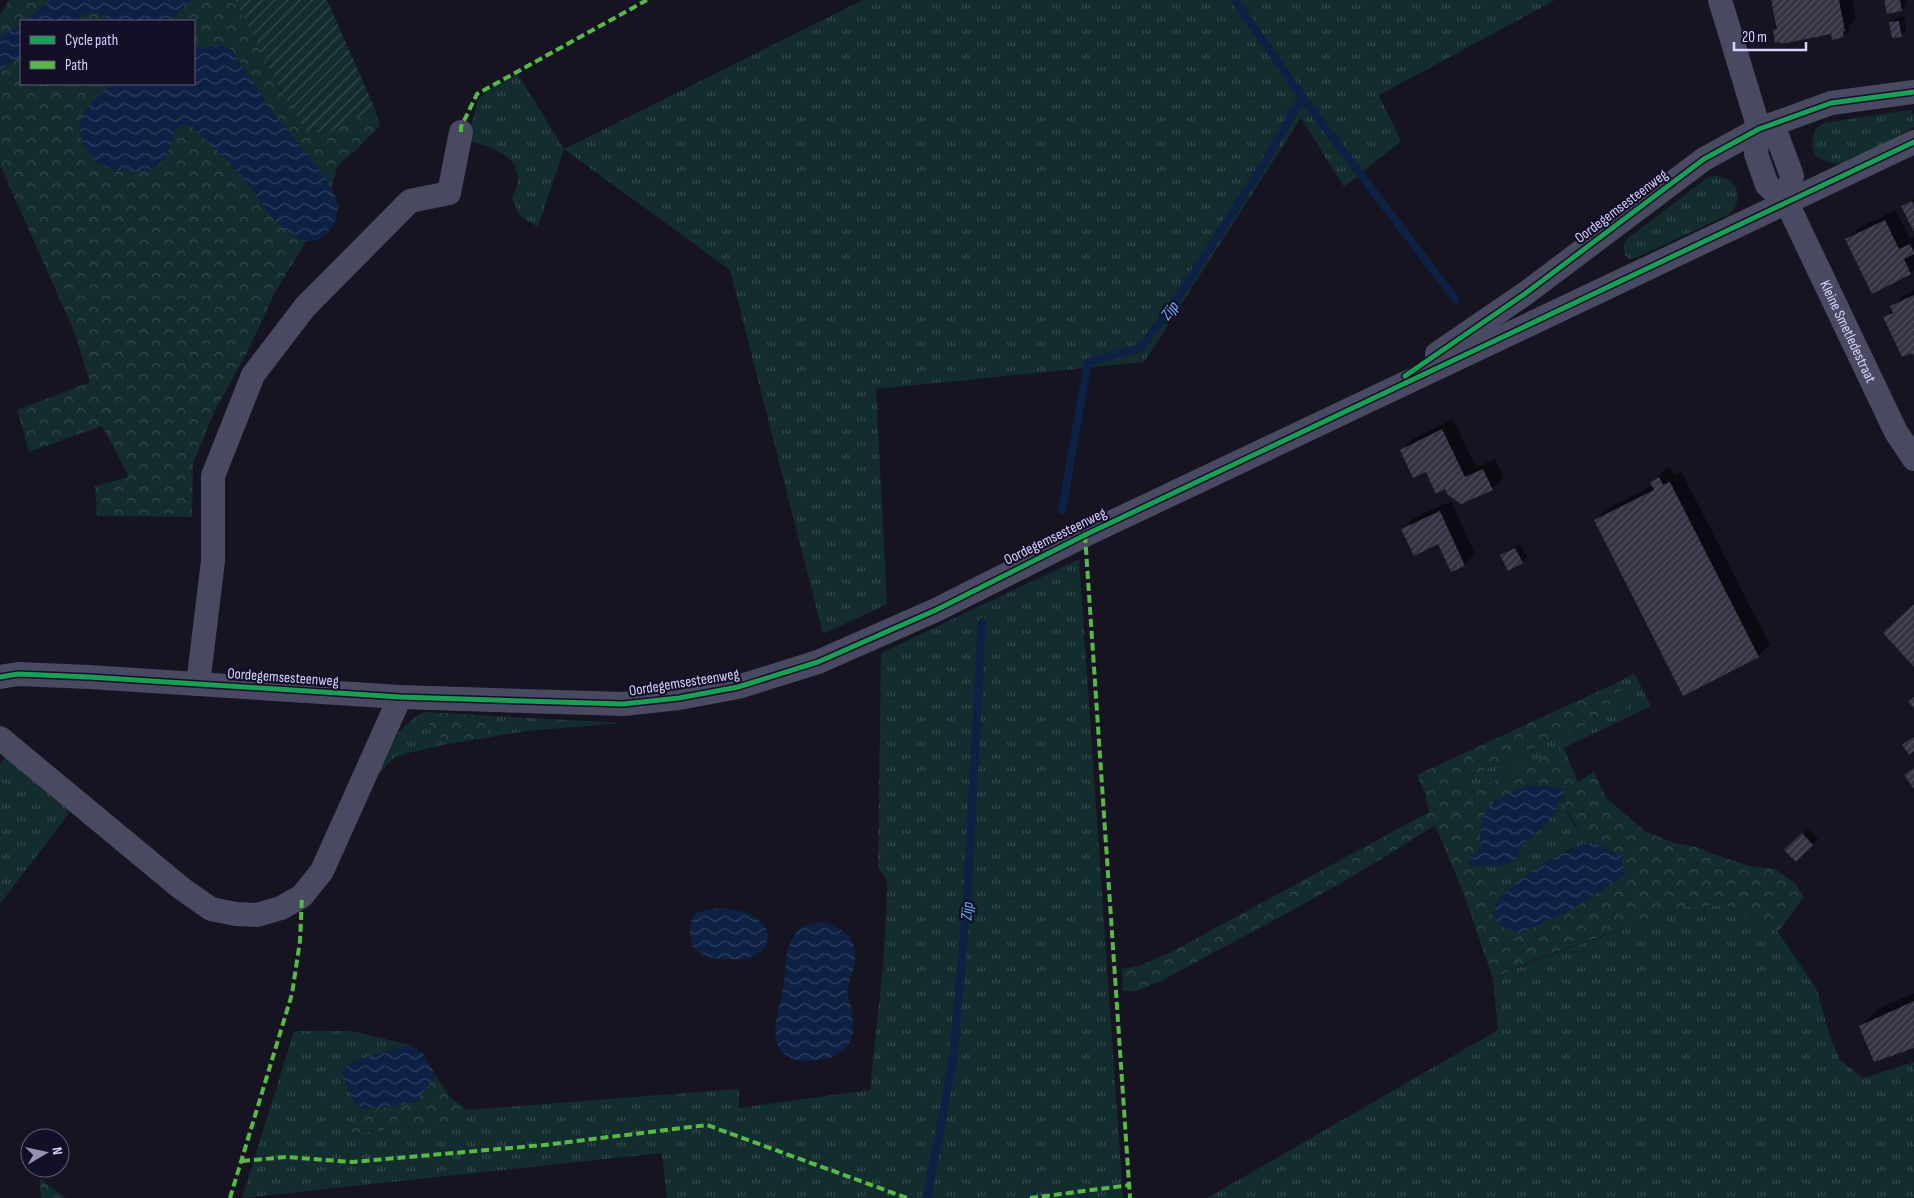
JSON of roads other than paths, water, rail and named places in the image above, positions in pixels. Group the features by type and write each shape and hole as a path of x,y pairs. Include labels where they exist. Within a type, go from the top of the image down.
{"street":[{"path":"1720,0 1759,129 1756,154 1767,186 1787,203"},
{"name":"Oordegemsesteenweg","path":"1370,399 1526,293 1704,159 1759,129 1830,104 1914,92"},
{"path":"198,684 213,561 213,476 253,375 305,307 410,201 449,193 460,132"},
{"name":"Oordegemsesteenweg","path":"0,677 18,674 400,697 623,704 679,698 738,687 818,662 936,610 1085,535 1914,142"},
{"name":"Kleine Smetledestraat","path":"1787,203 1896,432 1914,460"},
{"path":"0,738 181,888 211,908 236,914 258,915 281,908 302,896 322,871 400,697"}],"water":[{"path":"50,0 191,0 170,20 106,20 98,12 90,12 77,20 26,20"},
{"path":"20,25 20,58 0,70 0,37"},
{"path":"222,45 231,49 273,112 327,181 338,204 338,214 332,226 319,239 306,241 292,235 279,224 235,168 191,126 184,124 179,127 163,160 157,166 144,171 125,171 103,166 87,151 81,138 80,124 87,107 95,99 112,85 195,85 195,49"},
{"path":"1528,785 1564,789 1564,800 1559,800 1550,820 1520,848 1517,857 1513,861 1506,865 1467,865 1481,847 1482,821 1490,806 1497,800"},
{"path":"1592,842 1621,855 1624,875 1574,908 1521,933 1504,928 1492,915 1501,898 1531,872 1569,850"},
{"path":"723,908 745,912 762,923 766,928 768,940 756,955 746,959 721,959 705,955 694,948 690,931 695,913"},
{"path":"821,922 840,929 851,940 854,947 854,964 848,985 853,1033 845,1050 825,1059 806,1061 791,1058 782,1052 778,1045 775,1030 789,945 799,930 808,925"},
{"path":"410,1045 423,1053 436,1076 415,1102 399,1106 361,1109 351,1096 342,1070 354,1061"}],"waterway":[{"name":"Zijp","path":"1235,0 1302,97 1456,300"},
{"name":"Zijp","path":"1062,510 1088,362 1141,348 1185,287 1262,167 1302,97"},
{"name":"Zijp","path":"927,1198 953,1060 967,901 982,622"}]}
